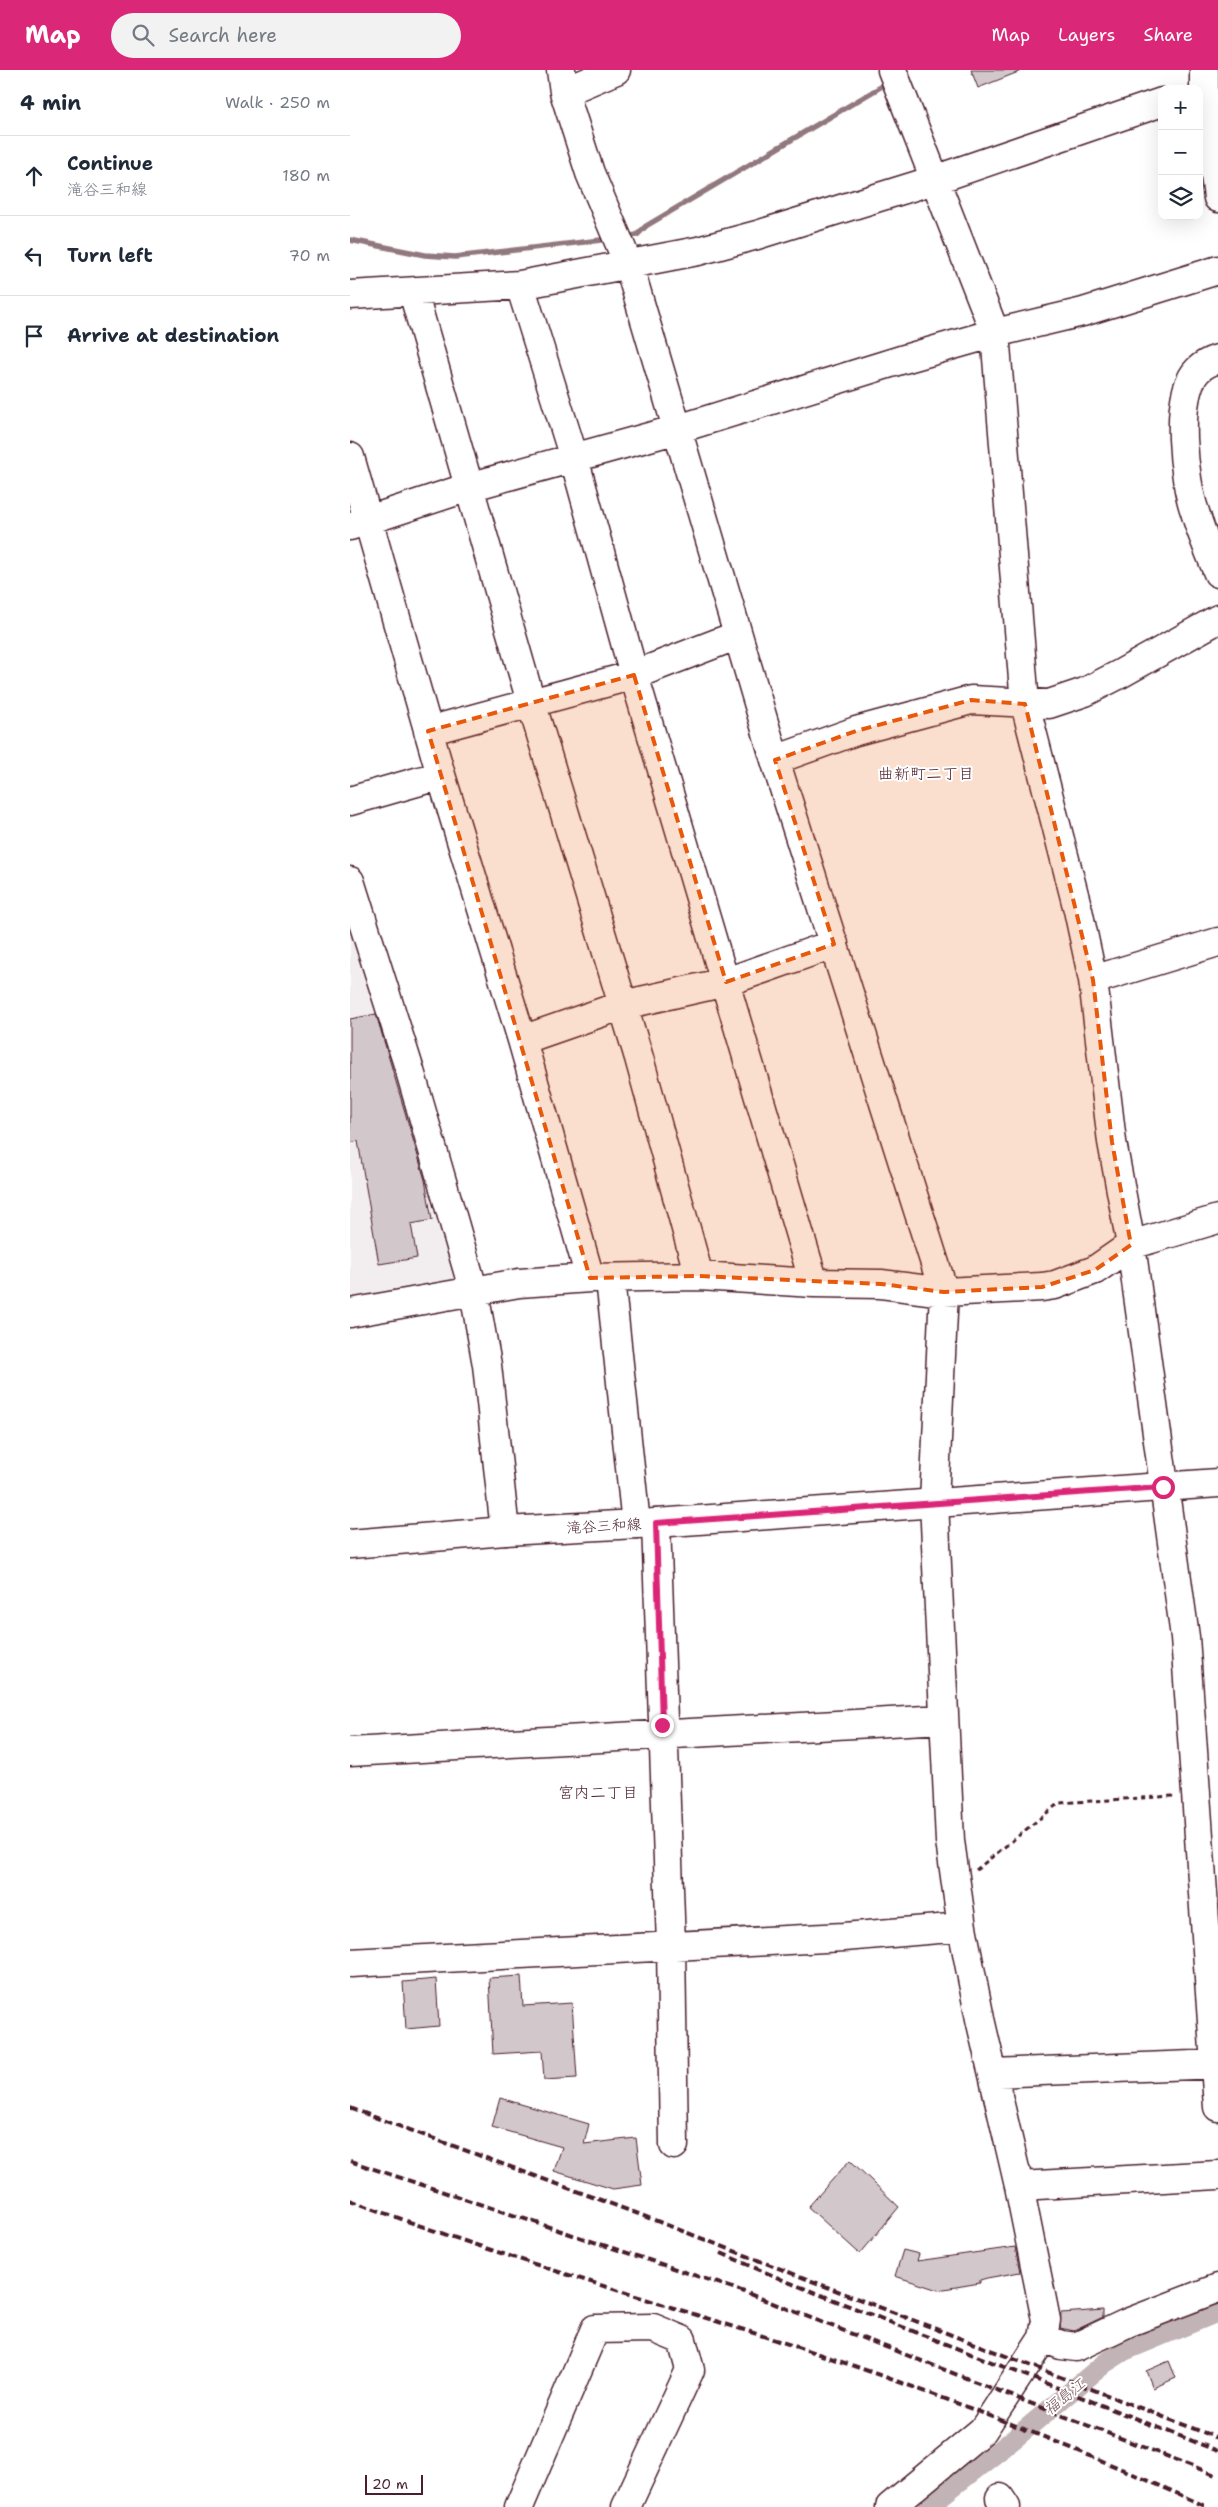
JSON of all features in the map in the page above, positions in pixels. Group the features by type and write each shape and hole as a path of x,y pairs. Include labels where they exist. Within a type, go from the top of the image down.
{"street":[{"path":"616,70 563,81 590,173 629,266 775,760 944,1292 934,1502 950,1840 962,1927 1019,2186 1046,2320 1043,2338 983,2430 890,2507"},
{"path":"892,70 995,333 1025,704 1078,910 1093,980 1112,1142 1131,1245 1185,1637 1196,1794 1209,1849 1218,2107"},
{"path":"1206,83 1218,198"},
{"path":"350,295 520,285 629,266 757,235 934,180 1158,103"},
{"path":"360,523 469,487 678,429 995,333 1083,312 1218,270"},
{"path":"520,285 574,458 634,675 814,1283"},
{"path":"413,292 531,702 623,1005 699,1276"},
{"path":"1218,359 1197,370 1188,389 1184,412 1184,467 1194,511 1218,574"},
{"path":"350,456 360,523 428,731 522,1040 600,1278 646,1523 662,1735 671,1945 674,2145"},
{"path":"775,760 856,731 971,700 1049,704 1085,692 1218,618"},
{"path":"428,731 634,675 738,635"},
{"path":"350,801 441,775"},
{"path":"350,881 410,1071 474,1292 487,1365 505,1531"},
{"path":"1093,980 1218,942"},
{"path":"522,1040 623,1005 726,982 834,944"},
{"path":"350,1313 474,1292 519,1282 600,1278 699,1276 814,1283 880,1284 944,1292 1055,1285 1094,1270 1131,1245 1218,1219"},
{"name":"滝谷三和線","path":"350,1544 505,1531 1218,1483"},
{"path":"350,1752 943,1719"},
{"path":"350,1963 844,1937 962,1927"},
{"path":"993,2073 1216,2064"},
{"path":"1019,2186 1218,2175"},
{"path":"1043,2338 1061,2346 1076,2347 1127,2323 1218,2288"},
{"path":"519,2507 595,2329 653,2328 682,2340 690,2370 626,2507"}],"path":[{"path":"956,1886 1059,1804 1196,1794"}],"highlighted area":[{"path":"634,675 726,982 834,944 775,760 856,731 971,700 1025,704 1093,980 1112,1142 1131,1245 1095,1270 1042,1287 944,1292 881,1284 699,1276 590,1278 428,731"}],"shaded area":[{"path":"350,915 463,1286 350,1302"}],"building":[{"path":"971,70 1020,70 1021,71 978,88"},
{"path":"376,1014 425,1180 432,1220 411,1224 417,1258 379,1264 358,1141 350,1143 350,1019"},
{"path":"521,1976 523,2006 572,2003 577,2078 544,2080 542,2051 493,2054 489,1978"},
{"path":"436,1979 439,2026 406,2029 403,1982"},
{"path":"500,2098 589,2124 584,2144 636,2138 642,2185 613,2189 554,2171 562,2147 492,2127"},
{"path":"850,2160 899,2207 860,2254 808,2207"},
{"path":"1015,2247 1020,2272 987,2278 980,2280 980,2283 938,2290 895,2276 903,2250 919,2254 917,2261"},
{"path":"1103,2310 1103,2317 1074,2331 1060,2328 1061,2313"},
{"path":"1169,2361 1176,2378 1153,2388 1146,2371"}],"waterway":[{"path":"624,237 637,235 646,226 889,82"},
{"path":"350,240 425,255 455,257 610,239"},
{"name":"福島江","path":"927,2507 1014,2439 1105,2363 1124,2351 1218,2312"}],"railway":[{"path":"350,2108 636,2213 1218,2438"},
{"path":"350,2161 739,2290 1218,2476"},
{"path":"350,2200 538,2265 791,2345 899,2382 1076,2450 1207,2507"},
{"path":"721,2253 783,2280 1218,2451"}],"district":[{"name":"曲新町二丁目","path":"926,773"},
{"name":"宮内二丁目","path":"598,1792"}],"route":[{"path":"662,1725 656,1523 1163,1487"}]}
